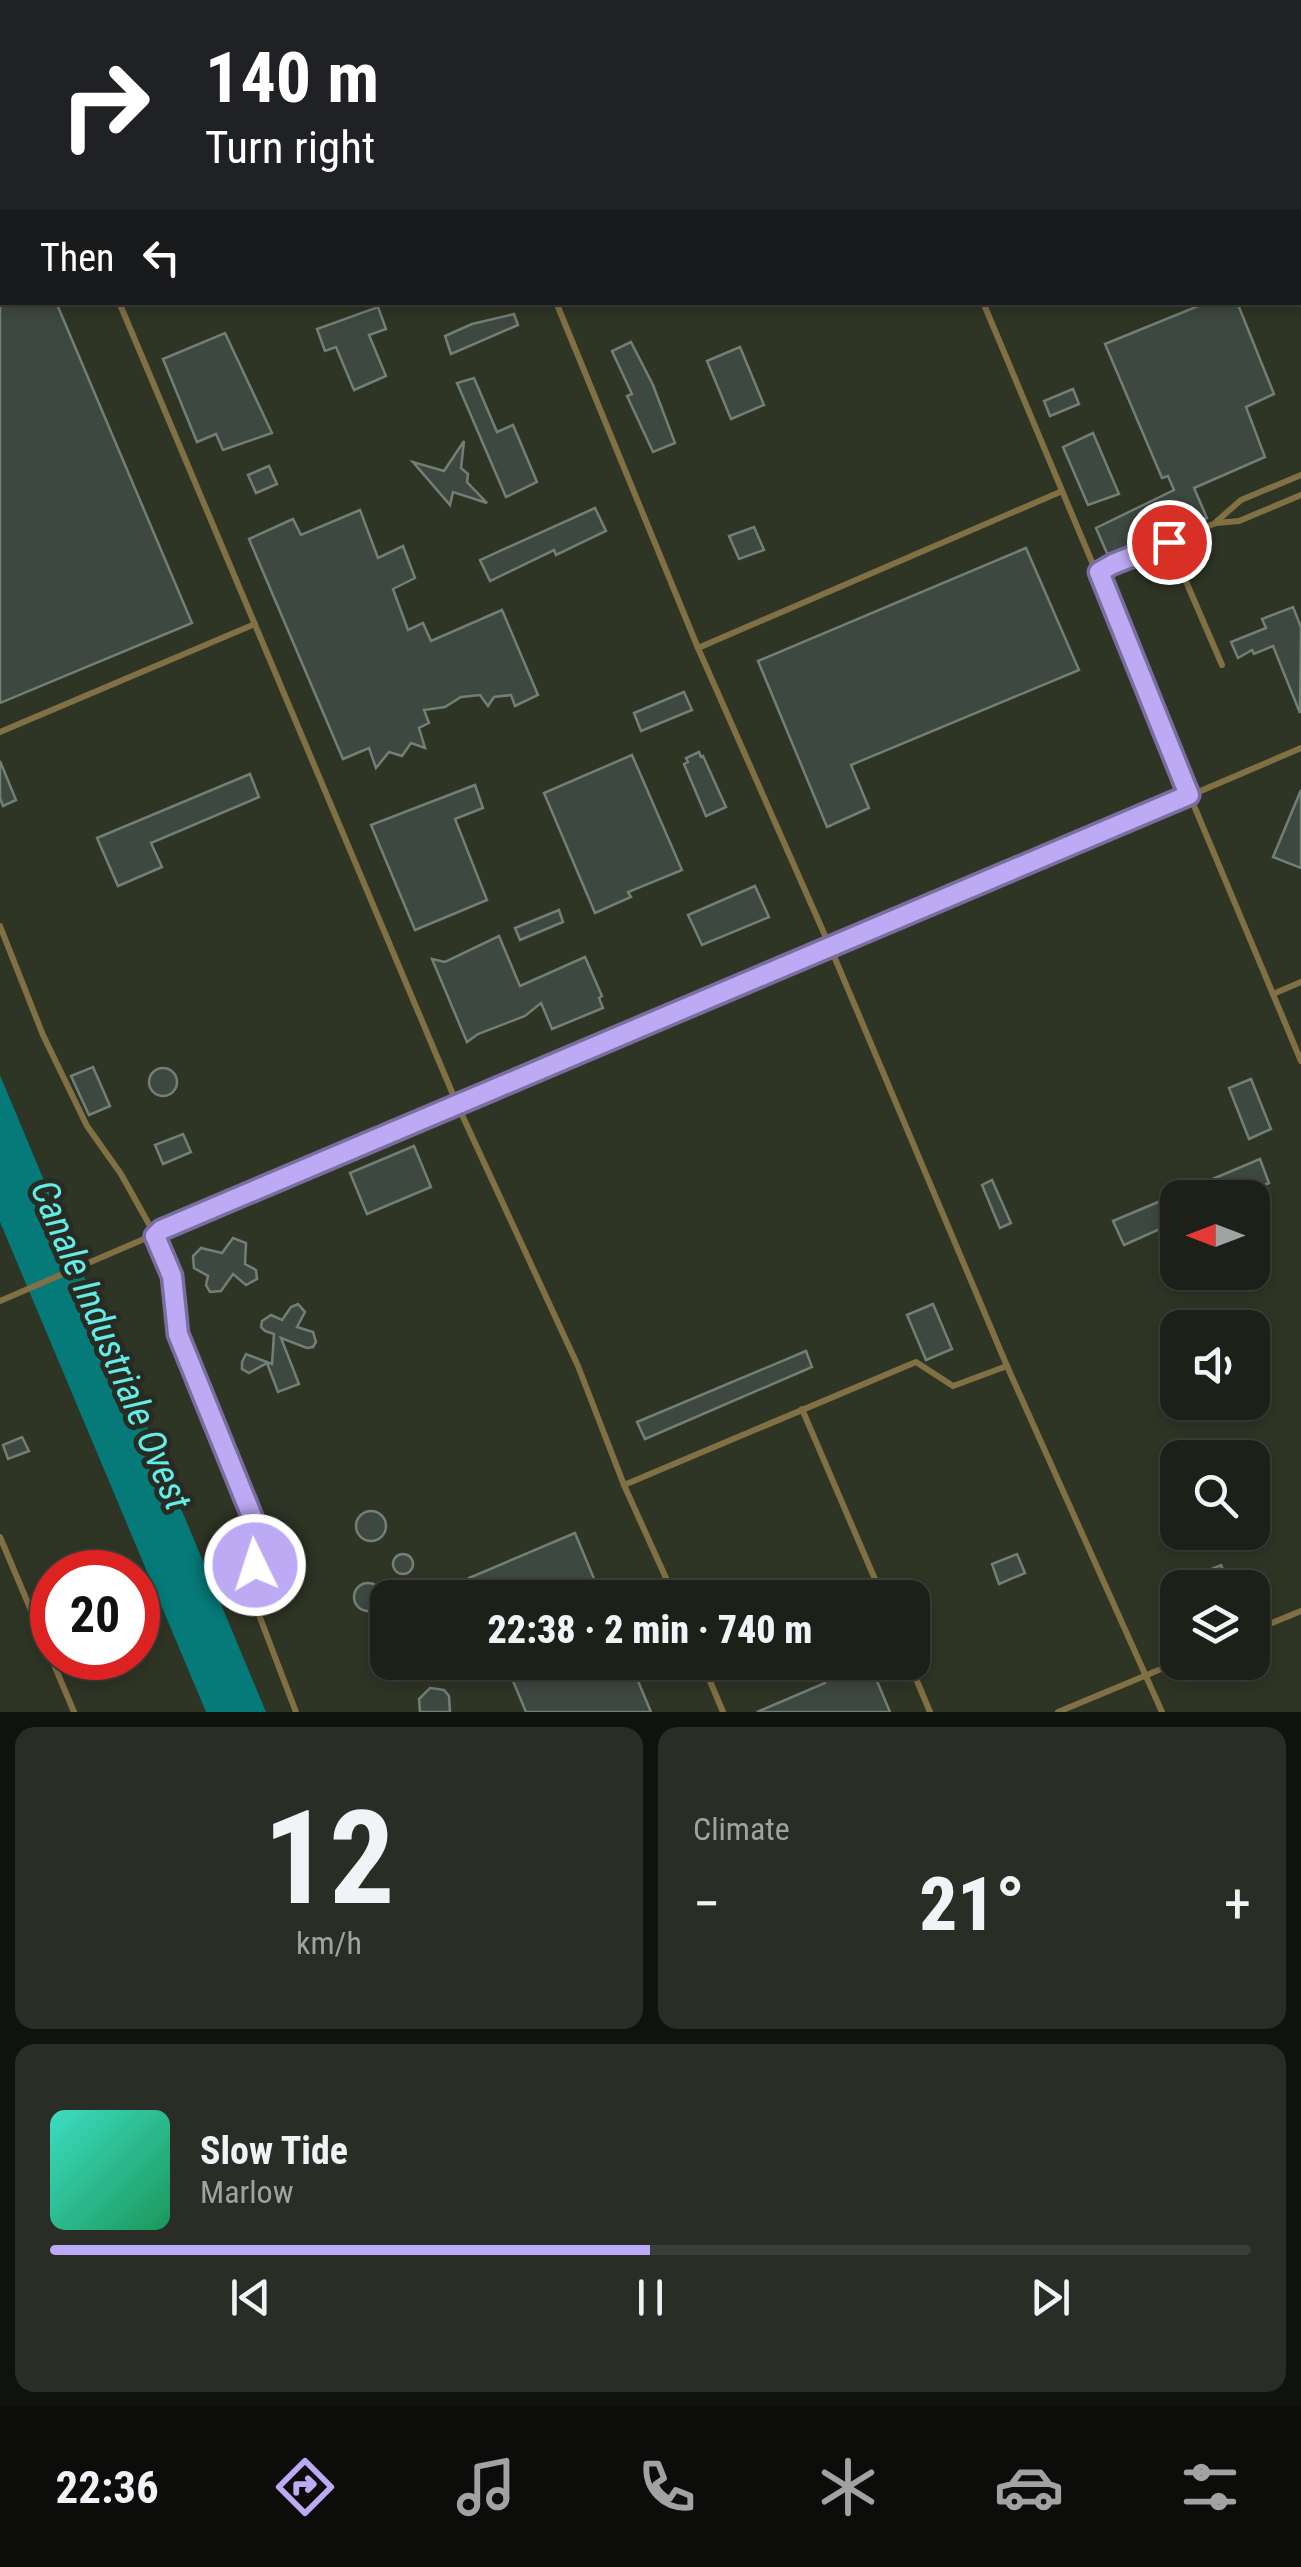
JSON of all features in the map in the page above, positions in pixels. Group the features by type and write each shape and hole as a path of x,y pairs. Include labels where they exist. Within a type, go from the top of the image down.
{"lane":[{"path":"120,305 457,1104 578,1366 624,1486 667,1580"},
{"path":"557,305 698,648 1162,1712"},
{"path":"984,305 1301,1061"},
{"path":"1099,572 1216,522 1241,500 1301,475"},
{"path":"698,648 1060,492"},
{"path":"1216,522 1239,521 1301,495"},
{"path":"1169,542 1222,666"},
{"path":"0,732 255,624"},
{"path":"0,1302 155,1236 161,1230 1301,748"},
{"path":"0,926 42,1035 87,1126 121,1174 155,1236 172,1276 178,1334 260,1536 251,1594 296,1712"},
{"path":"1273,994 1301,982"},
{"path":"624,1486 916,1362 953,1386 1008,1366"},
{"path":"802,1410 875,1580"},
{"path":"0,1537 74,1712"},
{"path":"1270,1624 1301,1611"},
{"path":"1058,1712 1160,1669"},
{"path":"710,1680 724,1712"},
{"path":"917,1680 930,1712"}],"shaded area":[{"path":"0,305 1301,305 1301,1712 266,1712 0,1075"},
{"path":"0,1222 138,1550 30,1550 30,1680 160,1680 160,1603 206,1712 0,1712"}],"water":[{"name":"Canale Industriale Ovest","path":"0,1075 266,1712 206,1712 160,1603 160,1550 138,1550 0,1222"}],"building":[{"path":"0,305 57,305 192,623 0,703"},
{"path":"1201,305 1238,305 1274,394 1246,407 1265,457 1194,488 1207,518 1109,558 1096,528 1174,490 1168,476 1162,478 1105,344"},
{"path":"378,307 386,329 369,335 386,376 354,390 336,347 325,351 317,329"},
{"path":"514,314 518,325 451,354 445,336 472,324"},
{"path":"225,333 272,433 223,450 216,434 197,442 163,359"},
{"path":"631,342 675,443 653,452 627,396 632,394 612,351"},
{"path":"740,347 764,405 731,419 707,361"},
{"path":"474,378 497,432 513,425 537,482 506,497 457,383"},
{"path":"1073,389 1079,404 1050,416 1044,401"},
{"path":"1093,433 1119,494 1088,505 1063,447"},
{"path":"464,441 461,468 468,474 467,482 487,503 453,492 450,505 413,462 444,471"},
{"path":"269,466 277,484 256,493 248,475"},
{"path":"595,508 606,531 556,555 554,550 490,581 480,560"},
{"path":"360,510 378,558 403,546 415,578 393,589 408,630 423,623 431,641 502,610 538,695 515,706 511,695 494,697 488,706 480,695 461,697 445,707 424,710 429,723 419,728 425,748 411,743 402,756 389,752 376,768 369,748 343,759 249,539 293,519 301,535"},
{"path":"754,527 764,550 739,559 729,536"},
{"path":"1026,548 1079,670 851,765 869,808 827,827 758,661"},
{"path":"1293,607 1301,627 1300,713 1273,646 1254,654 1252,650 1238,658 1231,642 1266,628 1262,619"},
{"path":"684,692 692,710 641,731 634,713"},
{"path":"699,752 726,807 706,816 684,764 688,762 686,758"},
{"path":"632,755 682,870 628,892 631,897 595,913 544,793"},
{"path":"0,761 16,800 3,806 0,798"},
{"path":"250,774 259,797 151,843 162,867 118,886 97,838"},
{"path":"475,785 483,808 455,819 487,900 415,930 371,825"},
{"path":"1301,790 1301,868 1273,857"},
{"path":"755,886 769,917 702,945 688,915"},
{"path":"559,910 563,922 520,940 515,928"},
{"path":"499,936 520,986 585,957 602,996 599,998 603,1008 552,1029 541,1003 525,1016 467,1042 432,959 445,962"},
{"path":"93,1067 110,1106 89,1115 71,1076"},
{"path":"163,1068 173,1072 177,1082 173,1092 163,1096 153,1092 149,1082 153,1072"},
{"path":"1251,1079 1271,1129 1249,1139 1229,1088"},
{"path":"183,1134 191,1152 163,1164 155,1145"},
{"path":"414,1146 431,1187 367,1214 350,1173"},
{"path":"1260,1159 1268,1180 1210,1180"},
{"path":"992,1180 1011,1223 1000,1228 982,1185"},
{"path":"1160,1201 1160,1229 1124,1245 1113,1221"},
{"path":"233,1238 246,1243 245,1264 256,1270 257,1279 246,1285 233,1274 221,1291 210,1292 206,1285 208,1276 194,1268 193,1256 201,1248 222,1253"},
{"path":"298,1304 305,1312 297,1327 313,1332 316,1342 307,1348 281,1338 299,1384 278,1392 267,1363 249,1373 242,1369 242,1362 246,1354 272,1364 274,1334 261,1327 262,1321 271,1315 282,1320"},
{"path":"933,1304 952,1349 926,1360 907,1315"},
{"path":"806,1351 812,1367 645,1439 637,1422"},
{"path":"22,1437 29,1451 8,1459 3,1445"},
{"path":"371,1511 385,1520 386,1526 377,1540 371,1541 357,1532 356,1526 365,1512"},
{"path":"575,1533 595,1580 470,1580"},
{"path":"399,1554 407,1554 413,1564 407,1574 399,1574 393,1568 393,1560"},
{"path":"1017,1554 1025,1573 999,1584 992,1564"},
{"path":"368,1583 368,1611 358,1607 354,1597 358,1587"},
{"path":"513,1680 638,1680 651,1712 526,1712"},
{"path":"824,1680 877,1680 890,1712 757,1712 825,1683"},
{"path":"430,1688 444,1690 449,1696 450,1712 420,1712 419,1699"}],"route":[{"path":"255,1565 260,1536 178,1334 172,1276 155,1236 161,1230 418,1120 1189,795 1099,572 1169,542"}]}
